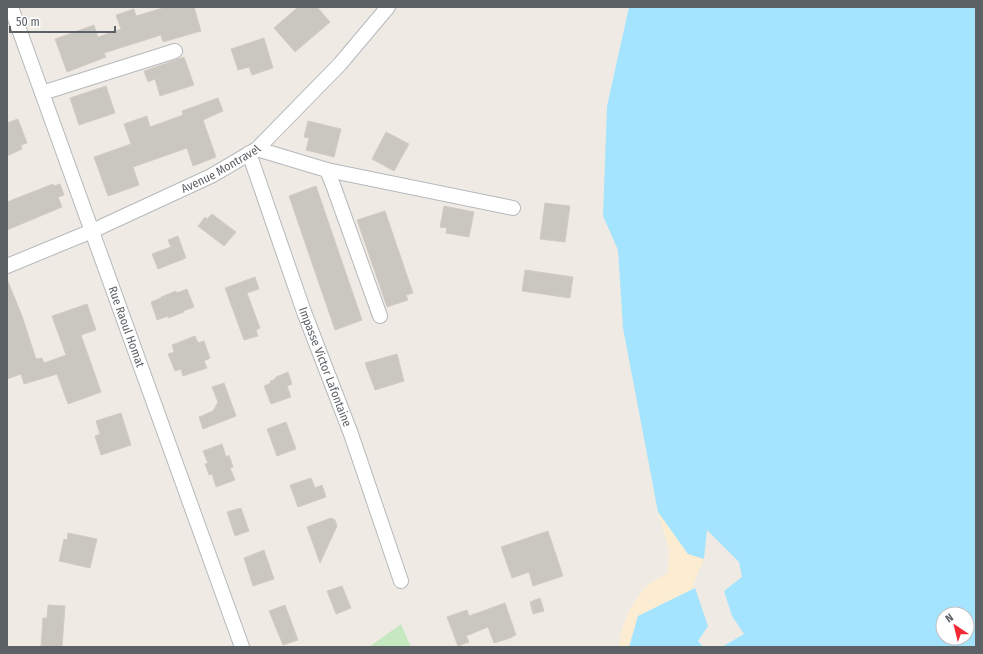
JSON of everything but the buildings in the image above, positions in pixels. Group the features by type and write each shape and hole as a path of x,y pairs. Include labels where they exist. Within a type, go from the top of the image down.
{"street":[{"name":"Rue Raoul Homat","path":"11,7 242,647"},
{"name":"Avenue Montravel","path":"7,266 92,231 211,176 253,151 340,64 388,7"},
{"path":"42,93 175,51"},
{"path":"253,151 326,170 513,208"},
{"name":"Impasse Victor Lafontaine","path":"253,151 304,312 350,434 401,581"},
{"path":"326,170 333,185 380,316"}],"green space":[{"path":"401,624 411,647 369,647"}],"sand":[{"path":"629,7 707,530 704,559 691,590 638,616 638,647 619,647 624,623 636,600 648,585 668,573 669,550 658,512 623,328 618,250 603,216 607,106"}],"water":[{"path":"629,7 976,7 976,647 722,647 744,634 732,616 724,591 742,577 739,562 707,530 704,559 688,554 658,512 623,328 618,250 603,216 607,106"},
{"path":"695,588 708,626 698,641 703,647 629,647 638,616"}]}
